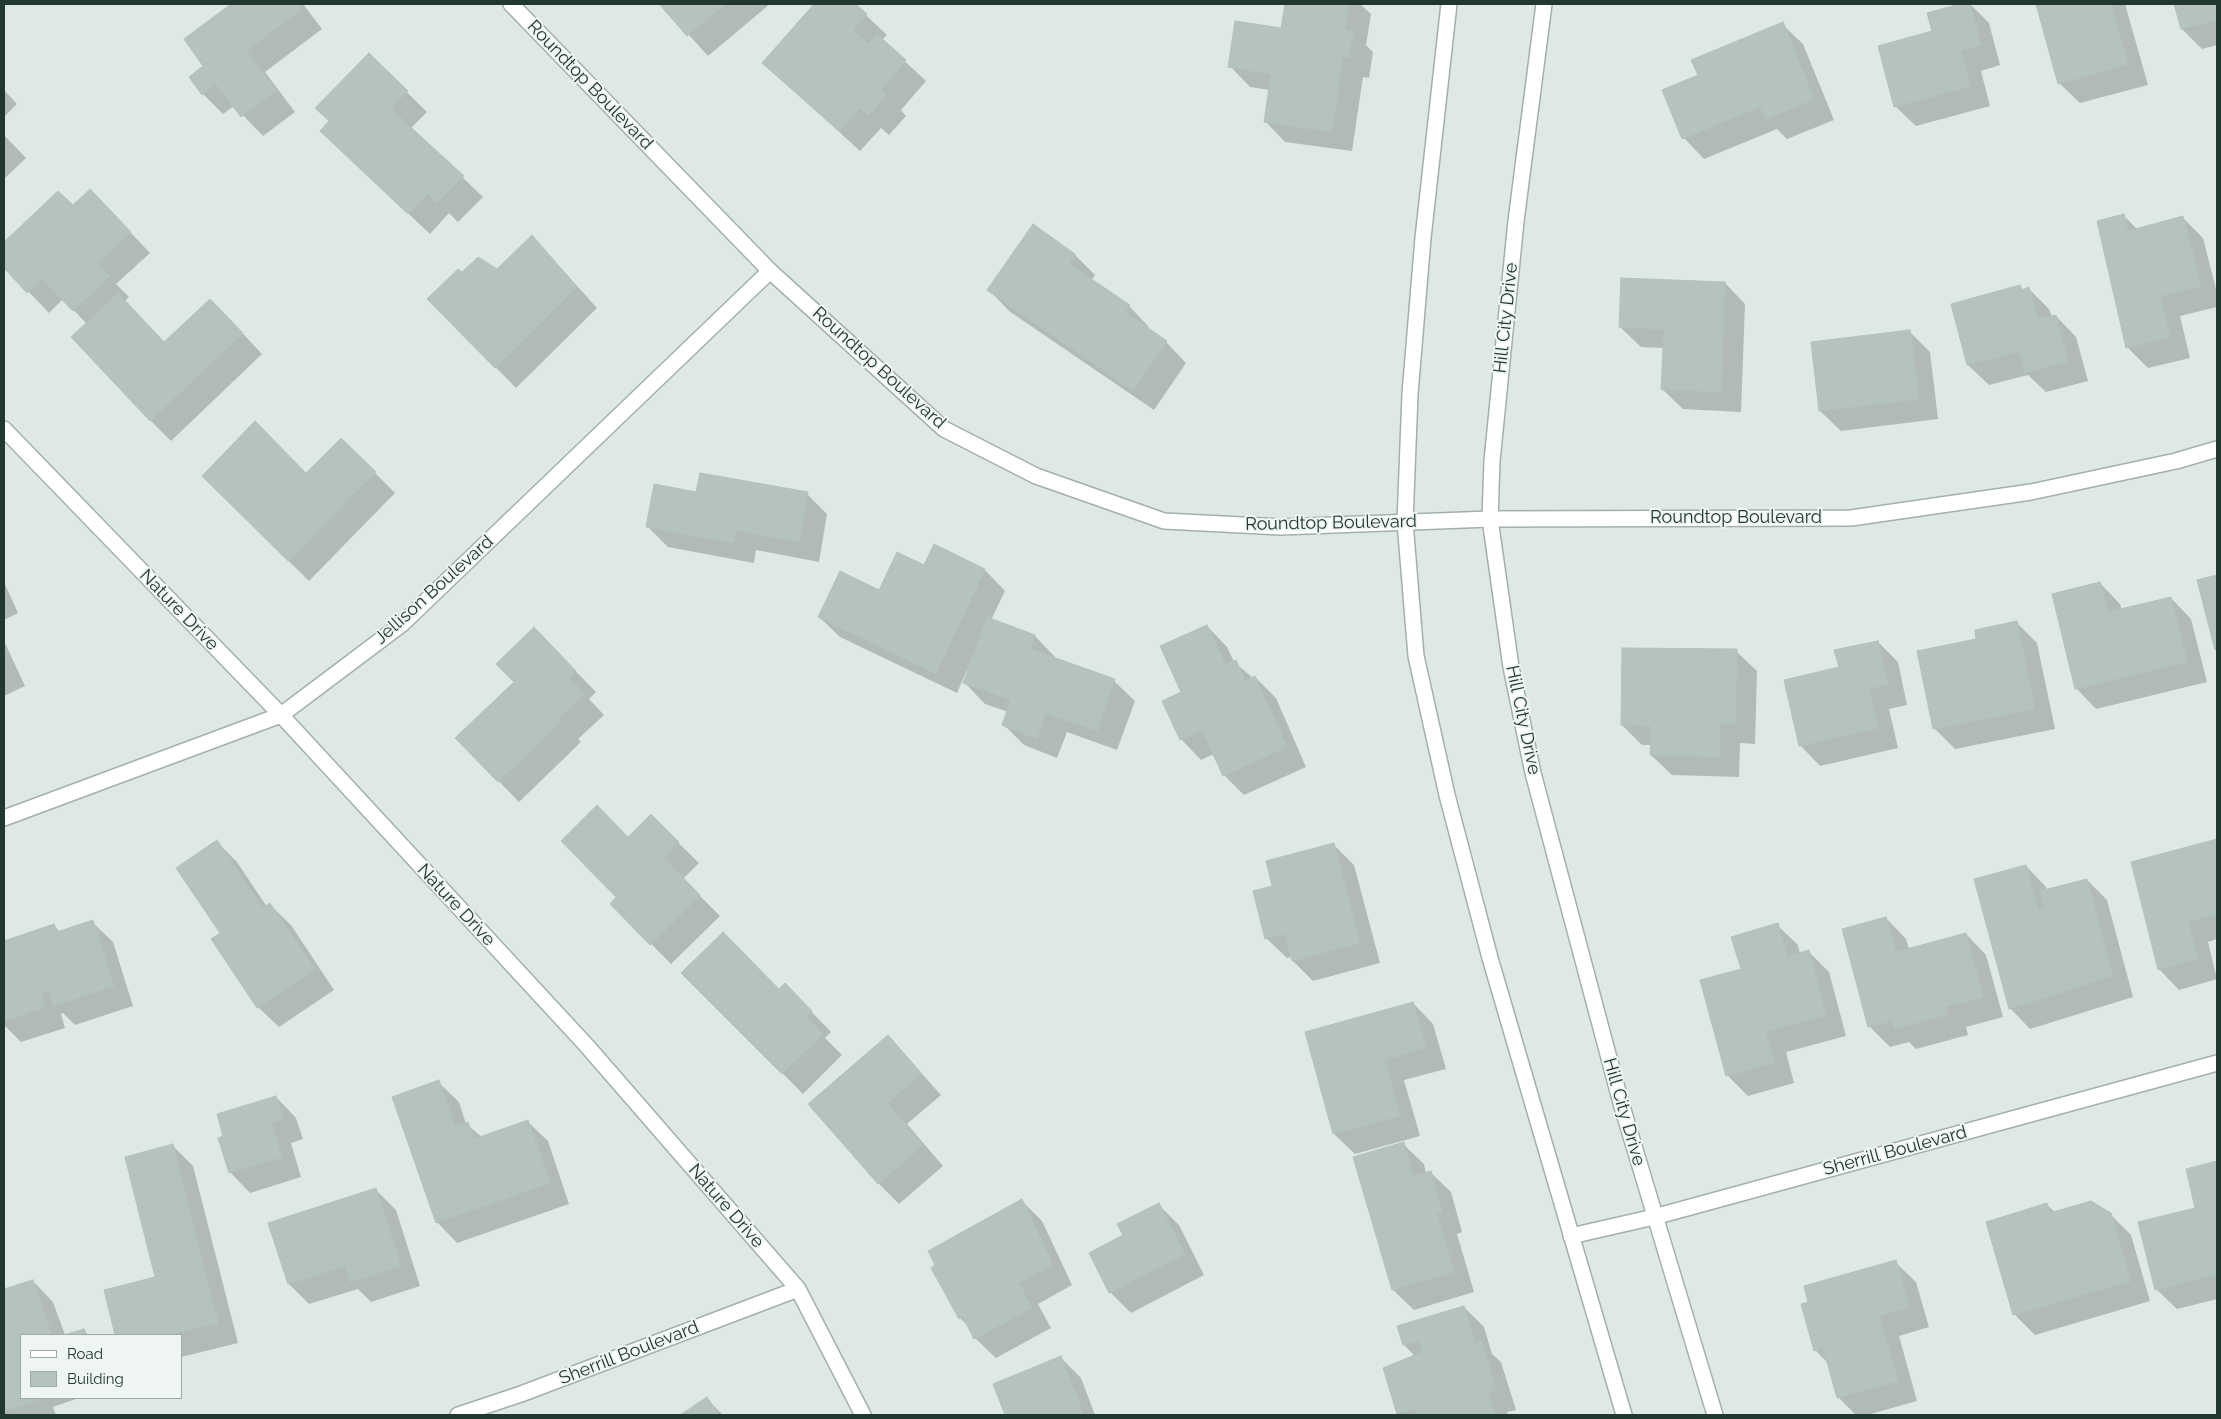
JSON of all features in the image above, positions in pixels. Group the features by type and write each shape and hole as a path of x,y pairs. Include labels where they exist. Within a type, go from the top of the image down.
{"street":[{"name":"Roundtop Boulevard","path":"511,4 770,272 944,428 1036,476 1164,521 1282,527 1490,519 1851,518 2031,492 2217,449"},
{"path":"1449,4 1423,238 1410,394 1405,522 1416,656 1447,795 1490,958 1624,1415"},
{"name":"Hill City Drive","path":"1544,4 1516,221 1492,461 1490,519 1511,667 1533,773 1621,1103 1714,1415"},
{"name":"Jellison Boulevard","path":"4,818 281,715 402,624 770,272"},
{"name":"Nature Drive","path":"4,429 281,715 587,1046 798,1289 863,1415"},
{"name":"Sherrill Boulevard","path":"1571,1236 1654,1217 2217,1063"},
{"name":"Sherrill Boulevard","path":"458,1415 521,1394 798,1289"}],"building":[{"path":"231,4 299,4 303,8 246,51 276,91 241,117 216,84 202,95 189,77 203,66 184,39"},
{"path":"659,4 726,4 687,36"},
{"path":"814,4 856,4 867,14 853,30 869,44 877,34 906,60 881,90 887,95 868,116 860,108 839,131 762,63"},
{"path":"1285,4 1349,4 1345,30 1353,31 1349,58 1343,57 1332,132 1264,122 1271,74 1228,67 1235,21 1281,28"},
{"path":"1960,4 1970,4 1981,45 1961,51 1971,86 1894,107 1878,46 1932,31 1927,13"},
{"path":"2036,4 2111,4 2128,64 2058,84"},
{"path":"2174,4 2217,4 2217,20 2181,29"},
{"path":"1783,22 1814,99 1766,119 1760,107 1682,139 1662,90 1698,75 1691,60"},
{"path":"369,53 408,91 390,108 464,176 437,203 428,194 408,214 320,131 329,121 315,108"},
{"path":"90,189 131,232 97,263 110,276 73,311 42,279 27,293 4,268 4,242 58,191 73,205"},
{"path":"2124,214 2128,231 2183,216 2201,286 2160,296 2170,337 2126,348 2097,221"},
{"path":"1033,224 1075,254 1069,264 1130,305 1125,312 1167,341 1133,391 987,290"},
{"path":"532,235 577,287 495,368 427,299 458,269 462,272 478,257 497,269"},
{"path":"1621,278 1725,282 1721,392 1661,389 1664,329 1619,327"},
{"path":"2020,285 2022,290 2029,287 2038,319 2056,315 2068,361 2025,373 2019,352 1967,365 1951,304"},
{"path":"118,293 164,342 210,299 243,333 150,421 71,337"},
{"path":"1910,330 1919,399 1819,411 1811,342"},
{"path":"255,421 306,473 341,438 376,472 288,561 202,476"},
{"path":"700,473 808,492 799,542 736,530 734,543 646,527 654,484 696,492"},
{"path":"934,544 985,569 936,674 818,617 840,571 879,590 897,552 924,565"},
{"path":"2217,575 2217,649 2215,650 2197,580"},
{"path":"2100,582 2108,612 2171,597 2187,662 2075,689 2052,594"},
{"path":"987,617 1035,635 1030,649 1115,679 1097,731 1046,713 1037,739 1002,725 1011,700 963,683"},
{"path":"2017,621 2035,709 1933,729 1917,651 1976,639 1975,630"},
{"path":"1207,625 1225,664 1236,660 1245,681 1255,676 1287,747 1223,776 1202,730 1180,740 1162,701 1181,692 1160,646"},
{"path":"534,627 576,671 569,678 585,694 559,718 562,721 498,782 455,738 514,682 496,664"},
{"path":"1878,641 1888,684 1869,689 1878,728 1799,746 1784,680 1839,667 1834,650"},
{"path":"1622,648 1737,649 1735,724 1720,723 1719,757 1650,755 1651,726 1621,725"},
{"path":"597,805 628,837 651,814 679,842 664,858 700,895 650,945 610,904 616,897 561,841"},
{"path":"2217,839 2217,914 2188,922 2198,959 2158,970 2131,862"},
{"path":"217,840 263,908 270,903 315,969 257,1008 211,939 220,933 176,868"},
{"path":"1334,843 1360,943 1292,961 1285,934 1265,939 1253,891 1272,886 1266,861"},
{"path":"2026,865 2038,910 2044,908 2040,891 2087,879 2113,976 2009,1009 1974,879"},
{"path":"1886,917 1896,952 1966,933 1983,997 1946,1007 1948,1014 1894,1029 1892,1021 1868,1027 1842,929"},
{"path":"93,920 114,986 54,1006 49,991 41,994 45,1007 4,1021 4,941 54,924 57,932"},
{"path":"1778,923 1787,956 1809,950 1826,1015 1766,1032 1775,1063 1726,1076 1700,980 1741,969 1731,937"},
{"path":"723,932 779,989 785,983 812,1011 806,1017 823,1034 782,1074 681,973"},
{"path":"1413,1002 1426,1048 1385,1060 1400,1116 1333,1134 1305,1032"},
{"path":"888,1035 922,1074 887,1103 923,1145 878,1184 808,1104"},
{"path":"439,1080 455,1126 468,1122 474,1139 528,1120 550,1183 436,1223 392,1097"},
{"path":"276,1096 283,1119 271,1123 282,1157 229,1173 218,1138 223,1136 217,1114"},
{"path":"1404,1142 1413,1176 1431,1171 1442,1212 1437,1213 1454,1272 1392,1290 1353,1157"},
{"path":"173,1144 218,1323 171,1334 115,1334 104,1290 155,1277 125,1157"},
{"path":"2217,1161 2217,1274 2155,1290 2138,1222 2195,1208 2186,1169"},
{"path":"376,1188 401,1266 350,1282 345,1266 288,1284 268,1223"},
{"path":"1022,1199 1053,1265 1019,1283 1032,1308 974,1339 963,1317 959,1319 931,1268 935,1265 928,1251"},
{"path":"2091,1201 2111,1213 2131,1281 2013,1315 1986,1222 2047,1203 2050,1213"},
{"path":"1159,1203 1185,1254 1109,1293 1089,1253 1123,1235 1117,1224"},
{"path":"1896,1260 1909,1307 1879,1316 1898,1381 1837,1398 1823,1348 1814,1351 1801,1304 1808,1302 1804,1286"},
{"path":"33,1280 52,1334 20,1334 20,1399 38,1400 4,1411 4,1289"},
{"path":"1464,1306 1475,1342 1481,1340 1496,1390 1488,1392 1495,1415 1417,1415 1415,1409 1397,1414 1383,1368 1422,1352 1419,1341 1403,1345 1397,1326"},
{"path":"84,1329 86,1334 67,1334"},
{"path":"1061,1356 1084,1415 1005,1415 993,1384"},
{"path":"707,1397 719,1415 680,1415"}]}
